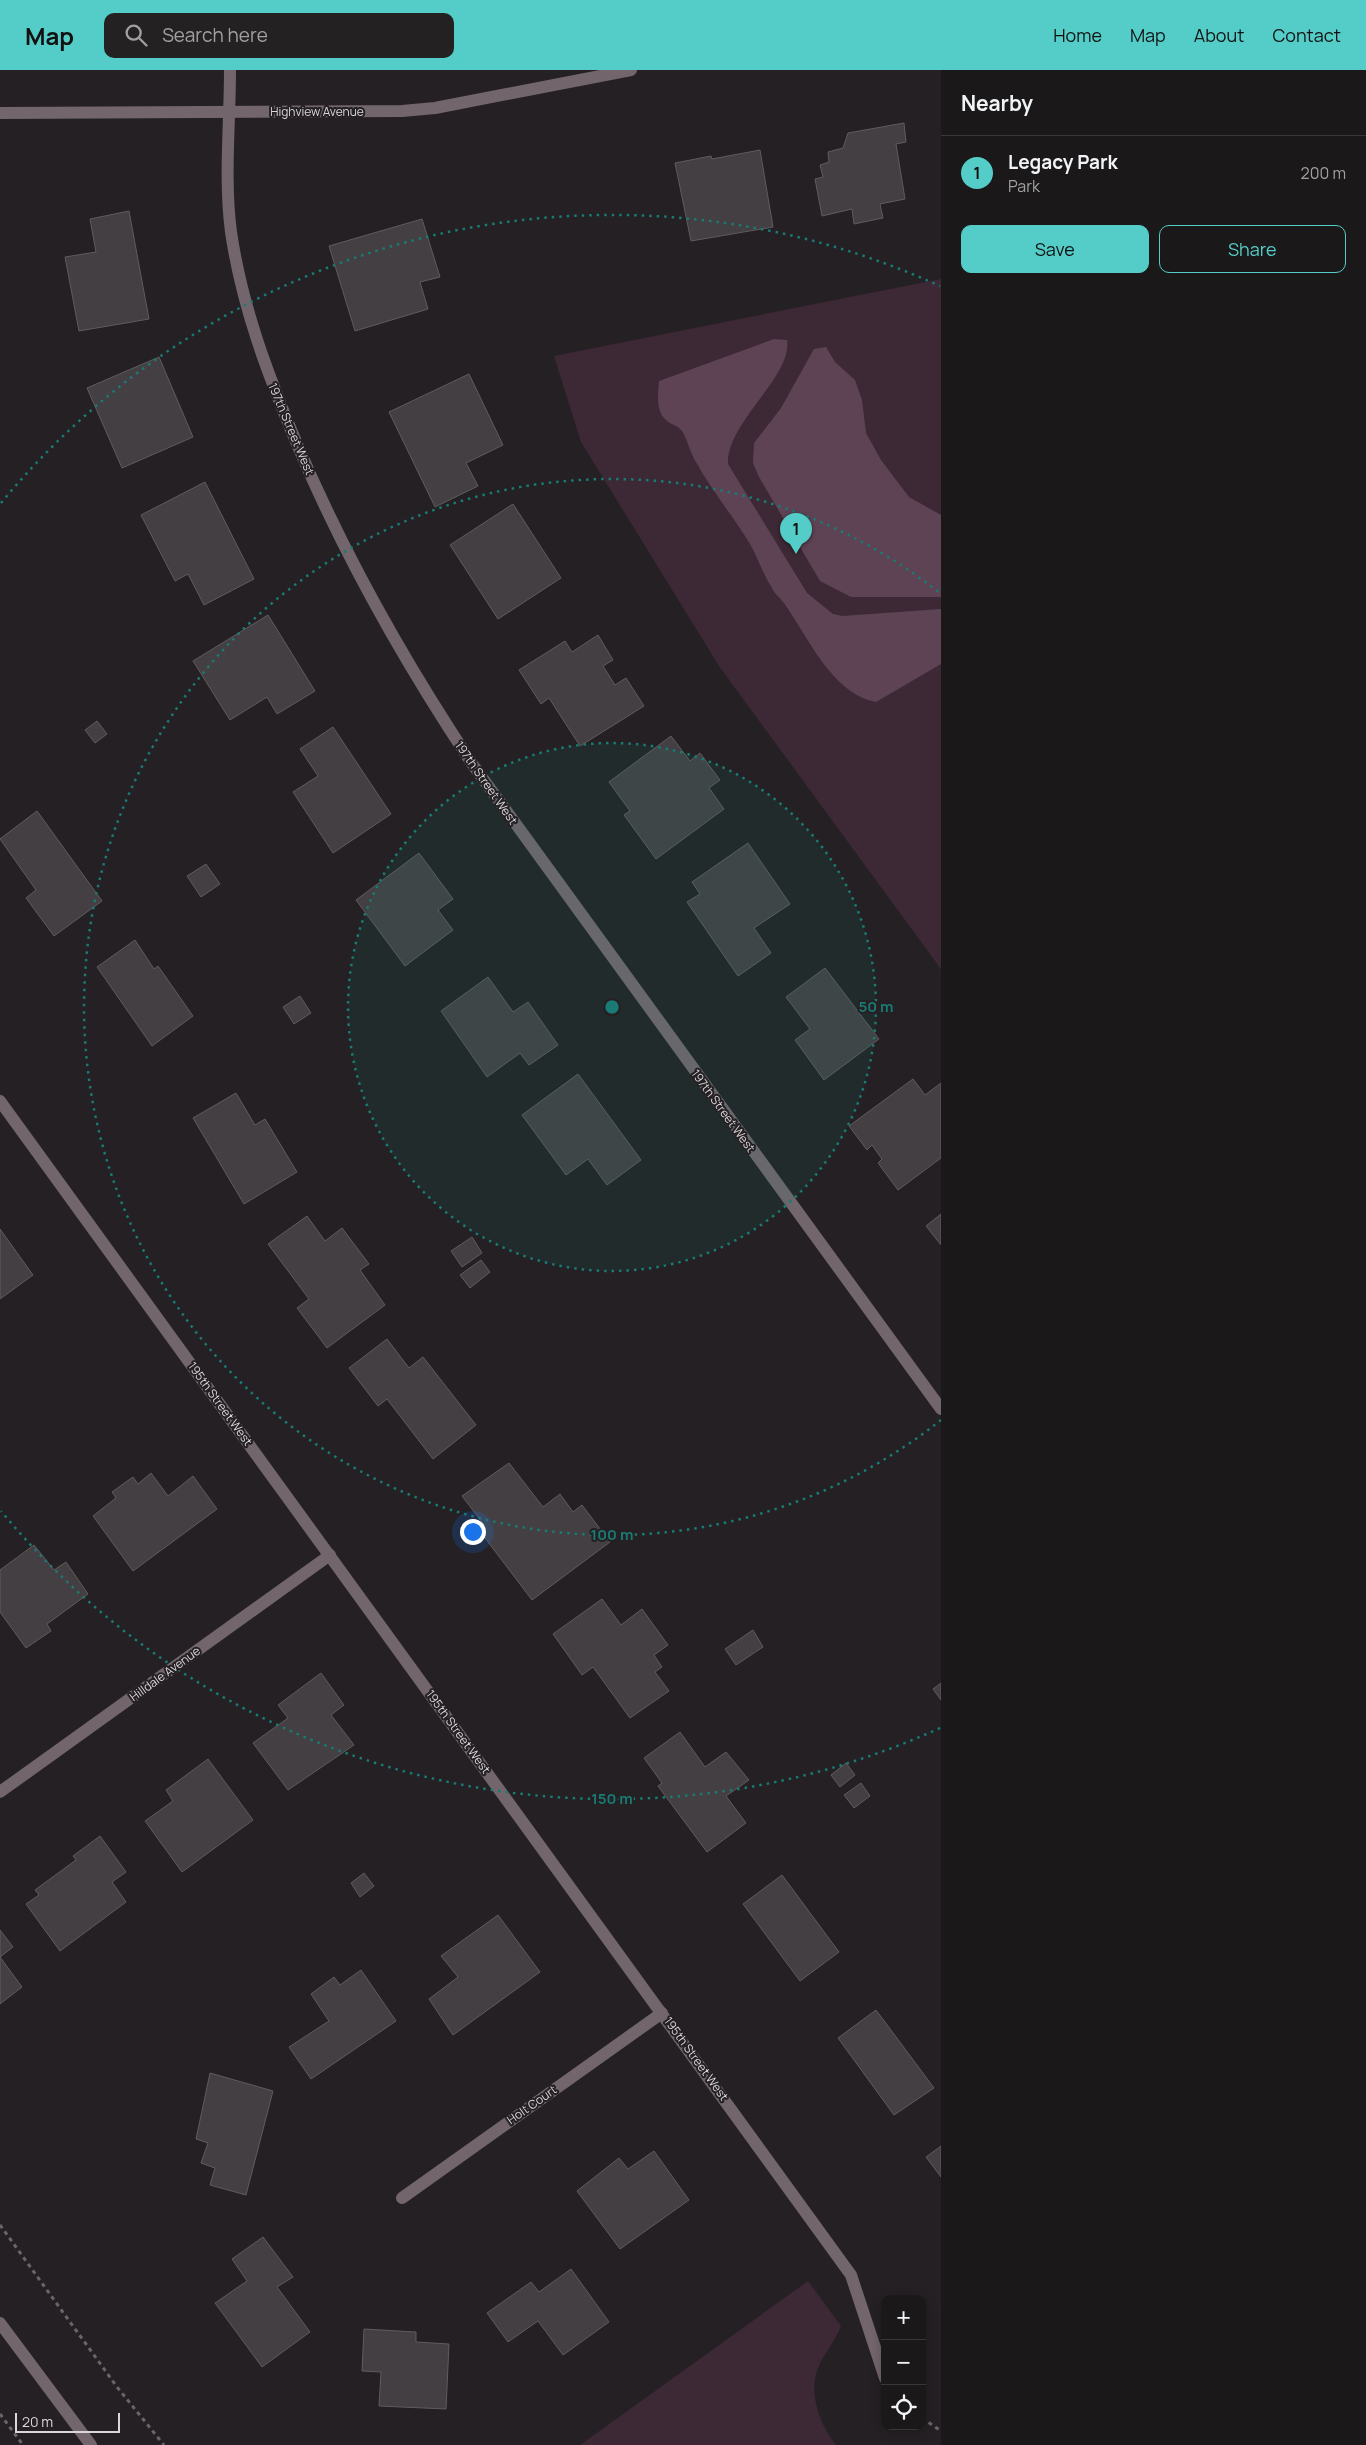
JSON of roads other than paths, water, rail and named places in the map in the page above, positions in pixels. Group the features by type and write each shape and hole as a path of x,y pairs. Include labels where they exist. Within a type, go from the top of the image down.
{"street":[{"name":"197th Street West","path":"230,70 229,208 238,271 250,320 270,379 308,468 380,616 449,730 520,833 941,1409"},
{"name":"Highview Avenue","path":"0,113 229,113 410,110 435,108 631,70"},
{"name":"195th Street West","path":"0,1102 851,2275 881,2366"},
{"name":"Hilldale Avenue","path":"0,1792 330,1555"},
{"name":"Holt Court","path":"402,2198 662,2013"},
{"path":"0,2323 92,2445"}],"place":[{"name":"Legacy Park","path":"796,554"}]}
